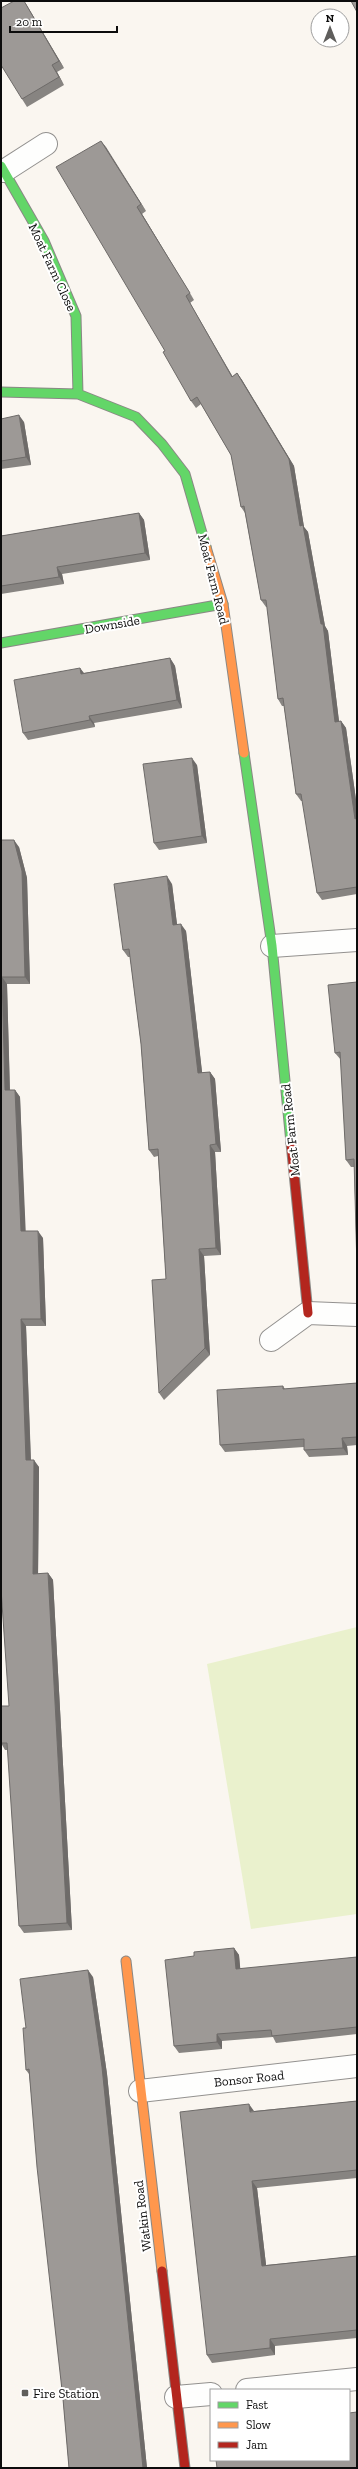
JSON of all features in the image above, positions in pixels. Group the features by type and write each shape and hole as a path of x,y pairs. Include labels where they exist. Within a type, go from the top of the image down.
{"street":[{"name":"Moat Farm Close","path":"46,144 2,168 44,241 76,316 78,394"},
{"name":"Moat Farm Road","path":"1,392 78,394 136,417 162,444 185,474 223,604 272,946 308,1313"},
{"name":"Downside","path":"1,643 223,604"},
{"path":"272,946 357,940"},
{"path":"271,1340 308,1313 357,1315"},
{"name":"Watkin Road","path":"126,1961 185,2468"},
{"name":"Bonsor Road","path":"140,2090 357,2066"},
{"path":"257,2389 357,2379"},
{"path":"176,2397 210,2394"}],"green space":[{"path":"357,1627 357,1914 251,1929 207,1664"}],"building":[{"path":"14,1 24,1 59,61 52,65 59,77 22,99 1,65 1,8"},
{"path":"351,1 357,1 357,12"},
{"path":"101,141 141,204 137,207 190,293 186,296 232,377 237,373 289,459 300,526 303,525 321,624 323,624 335,722 341,721 355,819 357,818 357,887 317,893 301,794 296,794 283,698 278,699 266,600 261,600 244,506 241,507 231,455 197,397 191,401 163,352 165,351 56,167"},
{"path":"19,415 26,457 1,461 1,419"},
{"path":"139,513 145,553 57,567 59,577 1,586 1,536"},
{"path":"170,658 177,700 89,716 90,720 23,733 14,680 80,668 81,674"},
{"path":"192,758 202,836 154,843 143,764"},
{"path":"1,840 14,840 22,871 25,977 2,977 5,1090 15,1090 21,1231 38,1231 41,1319 21,1319 26,1460 34,1460 33,1574 48,1573 67,1923 19,1926 7,1743 1,1743 1,1706 9,1706 1,1589"},
{"path":"167,876 173,925 181,924 198,1073 210,1072 216,1144 210,1145 216,1248 199,1249 205,1348 159,1393 152,1280 166,1279 158,1149 149,1150 141,1044 129,949 123,950 114,884"},
{"path":"357,982 357,1268 354,1159 346,1160 340,1052 335,1053 328,985"},
{"path":"357,1383 357,1437 342,1438 343,1448 304,1450 304,1439 220,1445 217,1390 283,1386 283,1389"},
{"path":"234,1948 236,1969 357,1957 357,2027 272,2036 271,2030 217,2034 217,2042 174,2046 165,1960 194,1956 194,1952"},
{"path":"88,1970 102,2067 143,2468 69,2468 63,2399 37,2167 29,2069 26,2070 23,2028 26,2028 20,1979"},
{"path":"357,2101 357,2170 252,2181 262,2266 357,2256 357,2330 270,2339 270,2348 207,2355 180,2112 249,2104 250,2112"},
{"path":"357,2412 357,2468 217,2468 216,2461 350,2461 350,2413"}],"traffic: fast":[{"path":"1,166 44,241 76,316 78,394"},
{"path":"1,392 78,394 136,417 162,444 185,474 206,547"},
{"path":"1,643 223,604"},
{"path":"244,753 272,946 291,1143"}],"traffic: slow":[{"path":"206,547 223,604 244,753"},
{"path":"126,1961 162,2271"}],"traffic: jam":[{"path":"291,1143 308,1313"},
{"path":"162,2271 185,2468"}],"place":[{"name":"Fire Station","path":"25,2393"}]}
